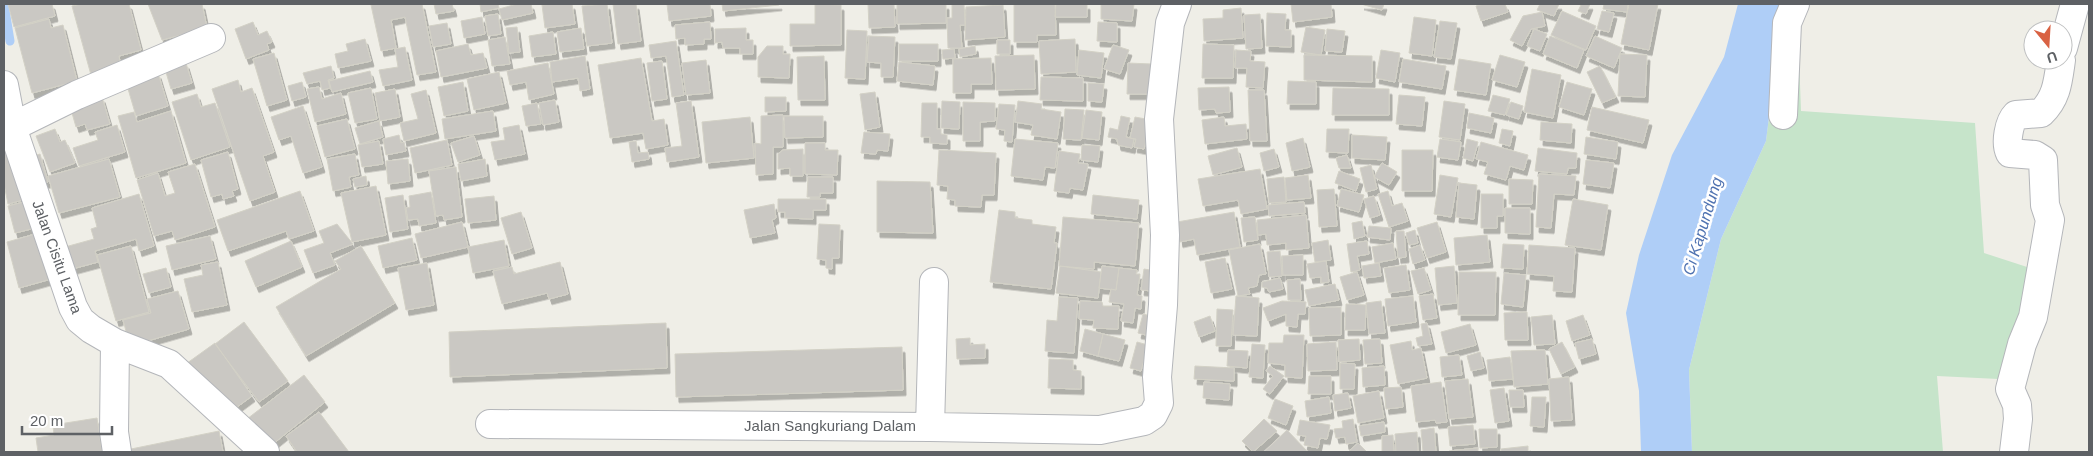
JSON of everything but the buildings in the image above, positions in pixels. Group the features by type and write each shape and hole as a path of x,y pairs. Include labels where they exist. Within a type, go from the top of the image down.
{"street":[{"name":"Jalan Sangkuriang Dalam","path":"490,424 930,426 1100,430 1144,422 1153,415 1160,403 1157,377 1164,305 1165,235 1159,119 1170,23 1177,4"},
{"path":"1782,115 1787,23 1795,4"},
{"path":"2071,20 2075,4"},
{"path":"8,129 77,94 211,38"},
{"path":"2014,452 2018,419 2017,405 2010,389 2022,344 2033,317 2050,220 2045,205 2043,160 2035,155 2010,152 2008,139 2012,119 2016,115 2041,113 2053,99 2059,70"},
{"name":"Jalan Cisitu Lama","path":"4,85 8,129 73,307 80,320 115,343 169,364 264,452"},
{"path":"930,426 934,282"},
{"path":"115,343 114,432 117,452"},
{"path":"1084,452 1100,430"}],"green space":[{"path":"1780,28 1798,30 1801,111 1975,123 1984,253 2036,270 2019,380 1937,376 1943,452 1692,452 1689,370 1721,239 1766,141"}],"water":[{"name":"Ci Kapundung","path":"1738,4 1794,4 1780,28 1766,141 1721,239 1689,370 1692,452 1641,452 1639,391 1626,313 1639,255 1672,155 1724,57"}],"waterway":[{"path":"4,4 10,41"}]}
